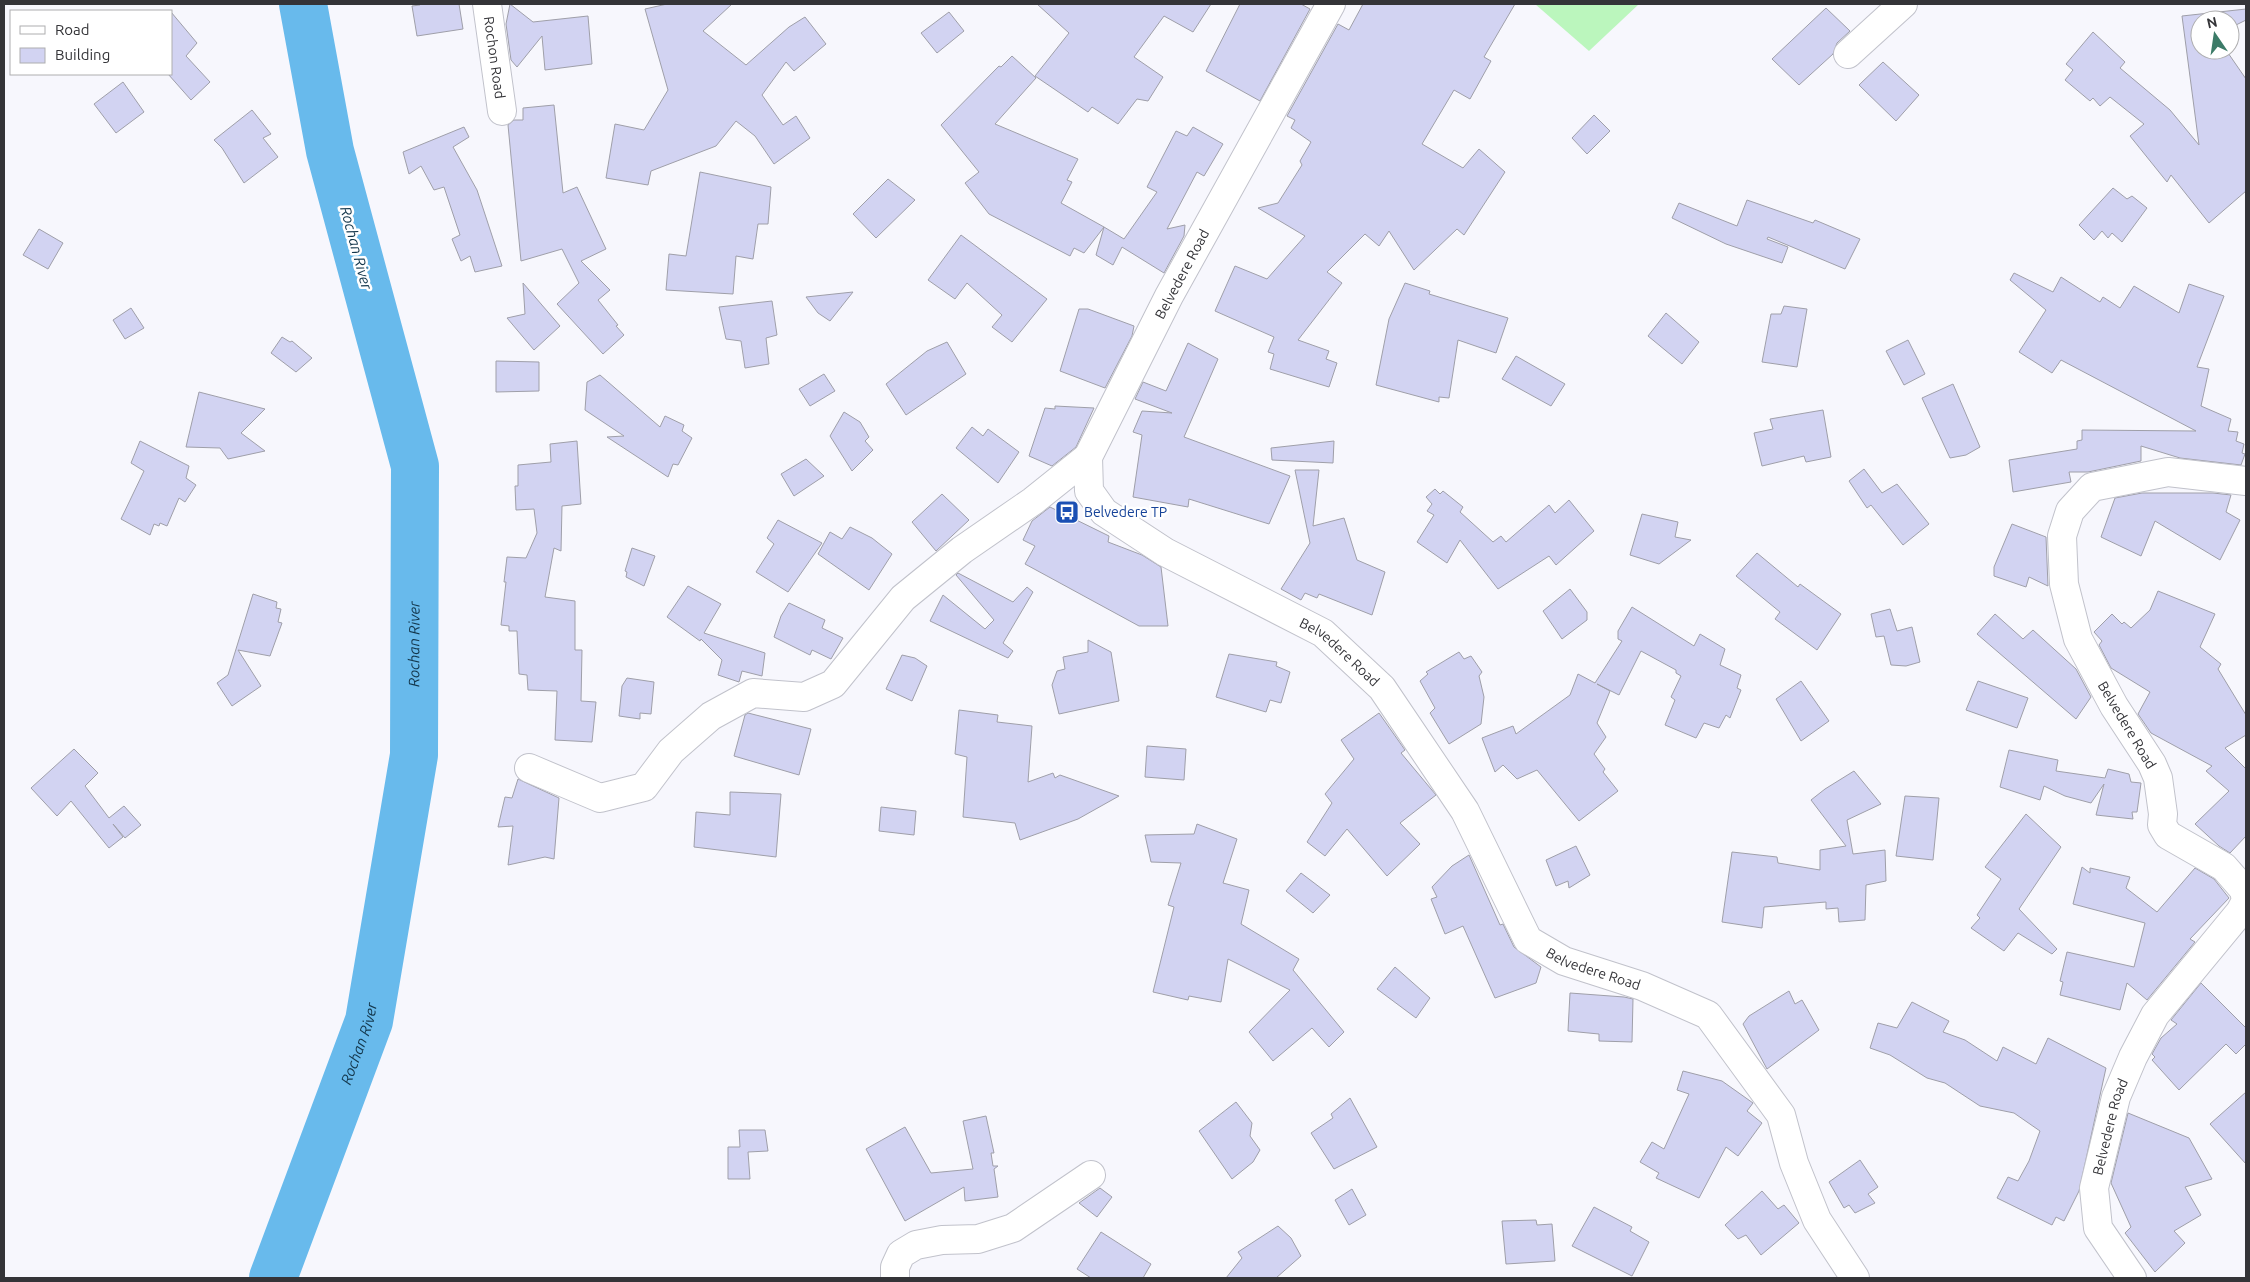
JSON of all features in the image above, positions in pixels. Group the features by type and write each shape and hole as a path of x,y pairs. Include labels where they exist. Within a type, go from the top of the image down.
{"street":[{"name":"Rochon Road","path":"487,4 502,111"},
{"name":"Belvedere Road","path":"1331,4 1169,296 1088,457 1090,491 1104,512 1165,552 1323,633 1382,688 1465,811 1528,940 1564,961 1642,986 1708,1015 1781,1115 1794,1163 1817,1220 1855,1278"},
{"path":"1848,54 1903,4"},
{"path":"529,768 600,798 644,787 671,751 711,716 752,693 804,697 833,684 903,598 962,550 1033,501 1088,457"},
{"name":"Belvedere Road","path":"2132,1278 2098,1228 2094,1188 2116,1097 2133,1056 2155,1015 2240,912 2246,901 2244,890 2224,867 2168,835 2162,825 2163,814 2158,778 2152,764 2114,706 2078,640 2064,584 2062,536 2070,511 2092,487 2168,472 2246,481"},
{"path":"895,1278 895,1268 901,1254 916,1245 942,1240 978,1239 1013,1228 1091,1175"}],"green space":[{"path":"1535,4 1639,4 1589,51"}],"building":[{"path":"420,4 459,4 463,29 417,36 412,6"},
{"path":"510,4 533,22 588,16 592,64 545,70 542,36 517,67 511,60 506,24"},
{"path":"667,4 732,4 703,31 746,65 789,27 805,17 826,44 794,71 786,62 762,95 783,125 796,116 810,138 774,164 755,136 736,121 716,146 651,171 648,185 606,178 615,124 644,130 668,90 645,9"},
{"path":"1037,4 1211,4 1193,32 1164,16 1134,57 1163,77 1148,101 1137,99 1118,124 1092,107 1088,112 1035,76 1069,33"},
{"path":"1240,4 1301,4 1310,9 1260,101 1206,71"},
{"path":"1363,4 1515,4 1484,57 1491,61 1470,99 1454,90 1422,144 1463,168 1479,149 1505,172 1464,235 1457,229 1414,270 1389,231 1379,246 1365,234 1327,272 1342,283 1298,340 1329,351 1326,359 1337,363 1329,387 1270,369 1274,354 1268,352 1274,337 1215,311 1235,266 1267,279 1305,236 1258,208 1278,203 1302,165 1300,161 1311,142 1291,128 1295,120 1287,116 1338,24 1349,30"},
{"path":"1826,8 1850,31 1837,43 1833,54 1799,85 1772,59"},
{"path":"2246,9 2246,20 2240,23 2240,10 2237,10"},
{"path":"949,12 964,31 937,53 921,33"},
{"path":"172,13 197,43 186,56 210,82 191,100 169,75 172,75"},
{"path":"2190,15 2190,60 2233,60 2246,79 2246,191 2209,223 2171,175 2167,182 2130,136 2144,124 2110,97 2100,106 2093,98 2090,101 2065,80 2073,70 2066,64 2093,32 2125,62 2120,68 2170,110 2199,145 2182,16"},
{"path":"1012,56 1036,78 995,124 1078,159 1067,180 1072,182 1061,203 1104,227 1084,253 1074,248 1070,256 989,214 965,183 979,172 941,125 999,66 1001,67"},
{"path":"1883,62 1919,95 1896,121 1859,85"},
{"path":"123,82 144,112 116,133 94,104"},
{"path":"554,105 563,193 577,187 606,249 581,261 610,290 598,300 624,335 603,354 557,304 579,283 562,249 521,261 508,125 514,120 523,120 523,108"},
{"path":"252,110 271,134 263,138 278,157 244,183 222,148 214,140"},
{"path":"1594,115 1610,131 1587,154 1572,138"},
{"path":"464,127 469,137 453,147 477,190 502,266 475,272 470,256 461,261 452,239 460,235 444,187 434,190 421,166 409,174 403,152"},
{"path":"1193,127 1223,144 1204,176 1197,172 1167,229 1185,225 1184,236 1164,273 1122,247 1113,265 1096,255 1104,227 1124,239 1157,192 1147,187 1176,131 1187,136"},
{"path":"700,172 771,187 768,224 758,224 753,259 736,256 733,294 666,290 669,254 686,256"},
{"path":"888,179 915,200 876,238 853,214"},
{"path":"2113,188 2127,199 2132,196 2147,208 2122,242 2112,233 2108,238 2102,231 2094,240 2079,225"},
{"path":"1747,200 1813,223 1815,220 1860,239 1845,269 1768,237 1767,239 1788,247 1782,263 1726,244 1672,218 1679,203 1737,226"},
{"path":"39,229 63,243 48,269 23,255"},
{"path":"961,235 1047,299 1012,342 992,327 1002,315 967,283 955,299 928,280"},
{"path":"2014,273 2053,292 2061,277 2100,302 2103,297 2120,308 2134,286 2179,313 2189,284 2224,296 2197,367 2209,369 2201,406 2231,419 2228,431 2238,432 2236,441 2244,444 2242,453 2245,454 2241,465 2180,458 2141,446 2141,461 2088,472 2069,472 2071,482 2013,492 2009,460 2077,449 2077,441 2082,440 2082,430 2196,431 2061,360 2052,373 2019,352 2046,310 2010,280"},
{"path":"523,283 560,326 534,350 507,318 525,314"},
{"path":"1405,283 1430,291 1429,294 1508,318 1496,353 1458,340 1449,398 1439,397 1439,402 1376,385 1389,319"},
{"path":"853,292 830,321 818,313 806,297"},
{"path":"772,301 777,335 766,338 769,364 745,368 741,341 726,339 719,307"},
{"path":"1784,306 1807,309 1797,367 1762,362 1771,314 1781,314"},
{"path":"131,308 144,328 125,339 113,320"},
{"path":"1079,309 1088,309 1134,326 1132,336 1105,388 1060,371"},
{"path":"1666,313 1699,342 1682,364 1648,336"},
{"path":"282,337 290,342 292,341 312,358 296,372 271,353"},
{"path":"1908,340 1925,374 1904,385 1886,351"},
{"path":"947,342 966,374 906,415 886,384 927,351"},
{"path":"1188,343 1218,359 1184,437 1290,476 1269,524 1189,499 1188,507 1133,497 1142,435 1133,432 1142,411 1172,413 1135,399 1143,382 1166,391"},
{"path":"1516,356 1565,384 1551,406 1502,379"},
{"path":"496,361 539,362 539,391 496,392"},
{"path":"824,374 835,391 810,406 799,389"},
{"path":"600,375 660,427 665,416 684,425 682,431 692,438 678,465 673,464 668,477 607,437 624,436 585,410 587,382"},
{"path":"1953,384 1980,447 1966,455 1950,458 1922,398"},
{"path":"199,392 265,409 241,433 265,451 228,459 220,448 186,447"},
{"path":"1055,406 1094,408 1076,447 1052,466 1029,456 1045,408 1055,409"},
{"path":"1823,410 1831,457 1806,462 1804,456 1762,466 1754,433 1773,429 1770,419"},
{"path":"844,412 860,422 869,437 865,441 873,450 852,471 830,436"},
{"path":"972,427 983,436 988,429 1019,452 998,483 956,448"},
{"path":"140,441 189,466 186,478 196,485 185,502 179,498 167,526 160,523 159,526 154,524 150,535 121,519 144,471 131,463"},
{"path":"577,441 581,504 562,506 561,551 554,548 545,597 575,601 575,650 582,650 581,701 596,702 592,742 555,740 557,691 528,690 527,675 519,674 517,631 509,631 509,626 501,625 507,557 526,558 537,533 534,509 516,510 515,486 518,486 518,465 551,462 550,444"},
{"path":"1334,441 1333,463 1272,460 1271,448"},
{"path":"806,459 824,476 794,496 781,474"},
{"path":"1864,469 1882,493 1897,484 1929,524 1903,545 1871,505 1867,508 1849,481"},
{"path":"1295,470 1319,470 1313,526 1344,518 1357,560 1385,572 1372,615 1319,594 1317,598 1305,593 1301,600 1281,589 1310,543"},
{"path":"1435,489 1440,494 1443,491 1463,507 1460,512 1493,542 1501,536 1506,542 1549,505 1555,513 1569,500 1594,531 1556,565 1549,556 1498,589 1460,540 1447,563 1417,542 1434,515 1427,511 1432,504 1426,497"},
{"path":"2142,493 2213,493 2231,495 2226,512 2240,520 2220,560 2155,521 2141,556 2101,537 2115,498"},
{"path":"942,494 969,520 936,551 912,522"},
{"path":"1050,507 1109,536 1108,542 1142,555 1161,567 1168,626 1139,626 1025,564 1035,546 1023,540 1032,521"},
{"path":"1642,514 1678,522 1675,537 1691,540 1659,564 1630,555"},
{"path":"778,520 822,543 788,592 756,572 774,544 767,538"},
{"path":"2012,524 2046,537 2048,586 2029,577 2026,587 1994,576 1994,567"},
{"path":"850,527 872,538 892,554 869,590 818,554 830,532 842,539"},
{"path":"632,548 655,556 644,586 626,577 627,572 625,571"},
{"path":"1757,553 1798,587 1800,584 1841,614 1817,650 1775,619 1780,612 1736,576"},
{"path":"958,573 1013,602 1027,587 1033,592 1003,643 1013,651 1008,658 930,621 943,595 985,629 994,620 956,575"},
{"path":"688,586 721,604 704,633 765,653 762,676 742,671 739,682 718,675 722,660 701,639 700,641 667,617"},
{"path":"1570,589 1587,612 1587,620 1562,639 1543,611"},
{"path":"2158,591 2215,614 2200,647 2221,664 2218,669 2246,715 2246,735 2225,748 2246,769 2246,836 2230,853 2219,846 2195,824 2229,791 2206,771 2212,766 2151,733 2138,714 2150,692 2111,668 2099,645 2102,641 2094,632 2112,614 2122,624 2124,622 2131,628 2150,610"},
{"path":"253,594 277,602 276,608 281,609 278,622 282,623 270,656 238,650 261,686 232,706 217,683 228,675"},
{"path":"789,603 825,620 822,628 843,638 831,659 812,650 810,655 774,637 781,616"},
{"path":"1632,607 1694,646 1700,634 1725,649 1720,665 1741,675 1737,688 1741,690 1730,718 1726,715 1719,728 1704,723 1696,738 1665,725 1675,700 1671,697 1681,676 1676,673 1676,670 1641,651 1619,695 1597,684 1610,691 1597,723 1606,737 1594,754 1605,769 1603,772 1618,791 1579,821 1537,770 1517,779 1503,765 1495,772 1482,738 1513,726 1516,734 1570,695 1578,674 1595,683 1622,641 1618,639 1618,631"},
{"path":"1890,609 1897,631 1912,627 1920,662 1906,666 1891,665 1884,636 1876,637 1871,614"},
{"path":"1995,614 2023,639 2033,630 2076,669 2091,697 2076,719 1977,634"},
{"path":"1088,640 1111,652 1119,701 1059,714 1052,685 1057,671 1065,669 1063,657 1088,652"},
{"path":"1459,652 1464,659 1471,656 1482,672 1479,676 1484,697 1481,724 1449,744 1430,713 1435,708 1420,681 1428,674 1426,672"},
{"path":"1229,654 1277,662 1276,666 1290,672 1281,703 1270,700 1266,712 1216,697"},
{"path":"902,655 915,658 927,666 912,701 886,689"},
{"path":"627,678 654,682 651,714 640,713 640,719 619,716 622,686"},
{"path":"1801,681 1829,721 1801,741 1776,699"},
{"path":"1978,681 2028,698 2017,728 1966,710"},
{"path":"959,710 998,715 997,722 1032,726 1028,782 1053,773 1055,778 1060,775 1119,796 1078,819 1020,840 1015,823 963,817 967,757 955,754"},
{"path":"748,713 811,729 799,775 734,756 745,715"},
{"path":"1379,713 1405,750 1401,753 1436,795 1400,823 1420,844 1387,876 1347,829 1325,856 1307,842 1332,803 1325,794 1354,759 1341,740"},
{"path":"1147,746 1186,749 1184,780 1145,777"},
{"path":"74,749 98,773 85,786 109,818 124,806 141,825 125,838 113,824 123,837 109,848 71,801 57,816 31,788"},
{"path":"2009,750 2058,760 2056,771 2105,778 2108,769 2129,774 2131,782 2141,783 2137,812 2132,812 2133,819 2096,815 2104,784 2091,803 2065,796 2044,786 2040,800 2000,787"},
{"path":"1854,771 1881,804 1847,820 1853,854 1885,850 1886,881 1866,885 1865,920 1839,922 1838,908 1826,909 1826,902 1764,907 1762,928 1722,922 1732,852 1777,857 1778,863 1820,870 1820,850 1846,846 1811,800"},
{"path":"518,779 559,798 554,859 545,857 508,865 513,826 498,827 505,797 512,798"},
{"path":"730,792 781,794 776,857 694,847 696,812 730,815"},
{"path":"1905,796 1939,798 1933,860 1896,856"},
{"path":"881,807 916,811 914,835 879,831"},
{"path":"2026,814 2061,847 2019,909 2057,949 2052,954 2018,933 2004,951 1971,928 1980,918 1977,915 2001,879 1985,867"},
{"path":"1197,824 1237,839 1223,883 1249,890 1241,924 1299,959 1293,970 1344,1032 1329,1047 1312,1028 1273,1061 1249,1032 1290,990 1228,959 1221,1002 1189,996 1188,1000 1153,992 1174,907 1168,905 1181,863 1151,862 1145,835 1194,834"},
{"path":"1576,846 1590,875 1569,888 1568,881 1556,886 1546,860"},
{"path":"1469,855 1500,925 1503,924 1514,947 1541,967 1536,983 1495,998 1463,926 1445,934 1431,899 1437,897 1432,887 1452,866"},
{"path":"2082,867 2090,873 2090,868 2130,877 2126,888 2157,912 2195,868 2214,879 2229,898 2190,939 2195,942 2147,1000 2127,983 2120,1010 2060,995 2063,982 2060,981 2067,952 2134,967 2145,923 2073,904"},
{"path":"1301,873 1330,895 1313,913 1286,891"},
{"path":"1395,967 1430,998 1416,1018 1377,989"},
{"path":"2201,983 2246,1028 2246,1044 2236,1054 2226,1044 2179,1090 2152,1060 2155,1057 2152,1054 2161,1038 2177,1024 2171,1020"},
{"path":"1789,991 1795,1004 1802,1000 1819,1030 1767,1069 1743,1024 1749,1016"},
{"path":"1570,993 1633,999 1632,1042 1599,1041 1599,1034 1568,1031"},
{"path":"1912,1002 1949,1021 1943,1032 1965,1040 1997,1061 2003,1047 2036,1064 2048,1038 2106,1068 2079,1191 2064,1221 2056,1217 2052,1225 1997,1198 2008,1177 2018,1181 2029,1161 2040,1131 2014,1113 1980,1106 1945,1083 1927,1078 1890,1055 1870,1048 1878,1023 1897,1028"},
{"path":"1683,1071 1722,1081 1753,1103 1747,1111 1762,1123 1738,1156 1726,1147 1699,1198 1656,1178 1659,1173 1640,1162 1652,1142 1664,1149 1689,1094 1677,1090"},
{"path":"2246,1092 2246,1164 2210,1124"},
{"path":"1350,1098 1377,1147 1334,1169 1311,1133 1333,1118 1331,1114"},
{"path":"1236,1102 1252,1123 1250,1136 1260,1150 1253,1162 1232,1179 1199,1131"},
{"path":"2128,1113 2189,1138 2212,1179 2185,1187 2201,1215 2174,1231 2185,1243 2155,1272 2125,1233 2131,1227 2111,1183"},
{"path":"986,1116 994,1153 991,1153 993,1166 998,1166 994,1169 998,1197 965,1201 964,1187 905,1221 866,1149 905,1127 931,1173 973,1169 963,1121"},
{"path":"739,1130 765,1130 768,1151 748,1152 750,1179 728,1179 728,1147 740,1147"},
{"path":"1860,1160 1878,1187 1868,1194 1875,1203 1855,1213 1849,1205 1844,1208 1829,1182"},
{"path":"1100,1188 1112,1197 1097,1217 1079,1203"},
{"path":"1352,1189 1366,1215 1349,1225 1335,1200"},
{"path":"1762,1191 1778,1209 1784,1205 1799,1223 1761,1255 1746,1235 1738,1239 1725,1225"},
{"path":"1594,1207 1632,1227 1630,1231 1649,1242 1632,1276 1572,1246"},
{"path":"1536,1220 1537,1225 1552,1224 1555,1261 1506,1264 1502,1221"},
{"path":"1278,1226 1291,1238 1301,1256 1276,1278 1226,1278 1242,1258 1238,1252"},
{"path":"1101,1232 1151,1264 1143,1278 1091,1278 1077,1269"}],"waterway":[{"name":"Rochan River","path":"273,1278 369,1021 414,755 415,466 330,151 303,4"}],"place":[{"name":"Belvedere TP","path":"1067,512"}]}
